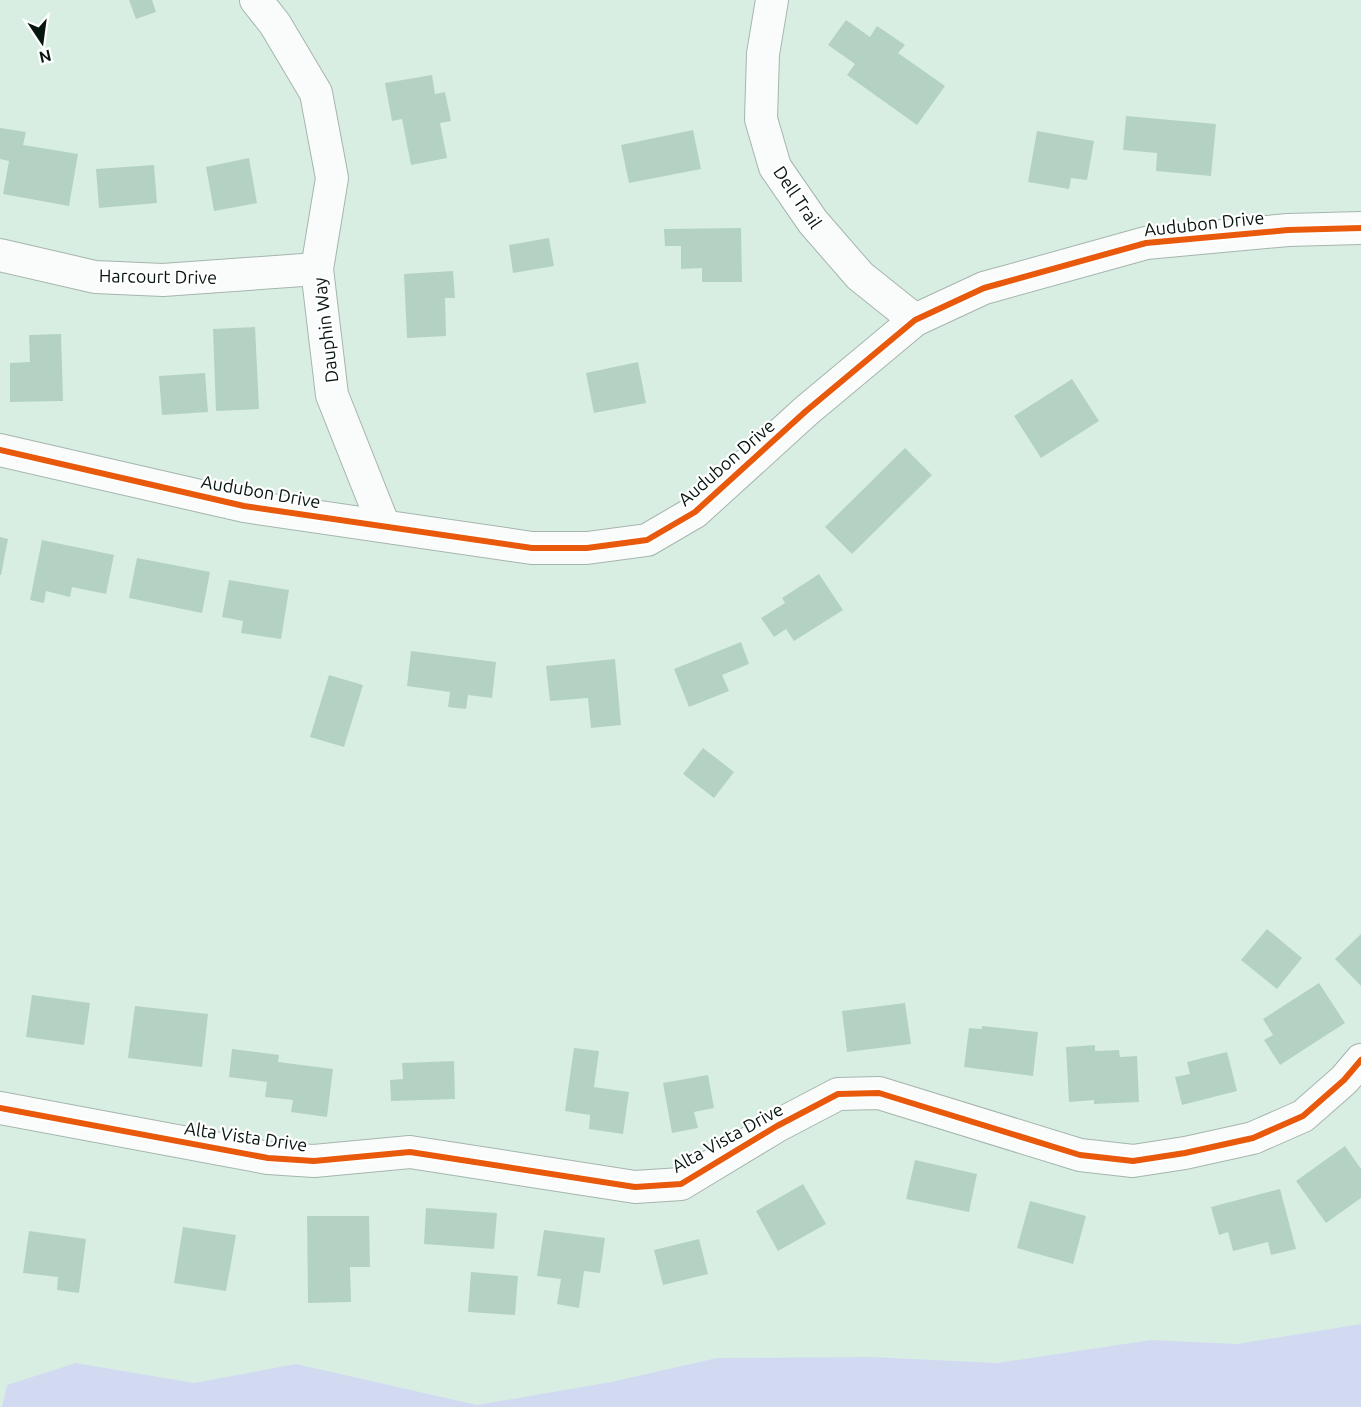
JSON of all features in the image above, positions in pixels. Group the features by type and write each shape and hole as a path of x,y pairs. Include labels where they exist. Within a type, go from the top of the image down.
{"street":[{"name":"Dauphin Way","path":"256,0 275,24 316,93 332,178 317,269 332,395 384,526"},
{"name":"Dell Trail","path":"772,0 763,54 761,118 775,167 813,222 860,276 915,320"},
{"name":"Audubon Drive","path":"0,450 244,506 532,548 587,548 647,540 695,512 806,411 915,320 984,288 1146,243 1288,230 1361,228"},
{"name":"Harcourt Drive","path":"0,255 95,277 163,280 317,269"},
{"name":"Alta Vista Drive","path":"0,1108 268,1158 314,1161 410,1152 635,1187 681,1185 777,1126 838,1094 879,1093 1080,1155 1133,1161 1185,1153 1253,1138 1303,1116 1344,1080 1361,1060"}],"shaded area":[{"path":"1361,1324 1361,1407 2,1407 7,1385 76,1363 194,1383 296,1364 477,1405 611,1382 717,1358 871,1357 997,1363 1151,1340 1237,1344"}],"building":[{"path":"129,0 152,0 156,12 136,19"},
{"path":"846,20 870,37 877,26 905,45 898,53 945,86 917,125 847,75 855,64 828,45"},
{"path":"432,75 435,94 445,92 451,121 440,123 447,158 411,165 402,119 392,121 385,83"},
{"path":"1126,116 1216,124 1211,176 1156,171 1157,153 1123,150"},
{"path":"0,128 26,132 23,145 78,154 69,206 3,194 9,161 0,159"},
{"path":"693,130 701,169 629,183 621,145"},
{"path":"1037,131 1094,141 1087,180 1071,178 1069,189 1028,182"},
{"path":"249,158 257,203 214,211 206,167"},
{"path":"154,165 157,203 99,208 96,169"},
{"path":"741,228 742,282 702,282 702,268 681,269 681,246 665,246 664,229"},
{"path":"549,238 554,266 513,273 509,245"},
{"path":"453,271 455,298 445,298 446,336 407,338 404,274"},
{"path":"255,327 259,409 216,411 213,329"},
{"path":"61,334 63,401 10,402 10,363 30,362 29,335"},
{"path":"638,362 646,403 594,413 586,373"},
{"path":"205,373 208,412 162,415 159,376"},
{"path":"1072,379 1099,421 1041,458 1014,416"},
{"path":"905,448 932,475 852,554 825,527"},
{"path":"0,537 8,539 1,575 0,575"},
{"path":"42,540 114,555 106,594 72,587 70,597 46,591 44,603 30,600"},
{"path":"137,558 210,572 202,613 129,598"},
{"path":"819,574 843,610 794,641 786,629 774,637 761,618 785,603 782,598"},
{"path":"229,580 289,590 281,639 241,633 243,621 222,617"},
{"path":"741,642 749,664 722,675 729,691 689,707 674,669"},
{"path":"411,651 496,662 492,698 468,695 466,709 448,707 450,692 407,686"},
{"path":"615,659 621,725 591,728 588,698 550,701 546,666"},
{"path":"329,675 363,685 344,747 310,737"},
{"path":"703,748 734,772 714,798 683,774"},
{"path":"1267,929 1302,958 1277,989 1241,960"},
{"path":"1361,934 1361,986 1335,959"},
{"path":"1319,983 1345,1023 1280,1065 1264,1040 1273,1035 1263,1019"},
{"path":"32,995 90,1003 84,1045 26,1037"},
{"path":"905,1003 911,1044 847,1052 842,1011"},
{"path":"135,1006 208,1014 202,1067 128,1058"},
{"path":"982,1026 1038,1032 1033,1076 964,1067 969,1028 982,1029"},
{"path":"1095,1045 1095,1051 1119,1050 1120,1057 1137,1056 1139,1102 1094,1104 1094,1100 1069,1102 1066,1047"},
{"path":"574,1048 599,1051 594,1087 629,1092 623,1134 589,1129 590,1115 565,1111"},
{"path":"232,1049 279,1055 278,1062 333,1069 327,1117 291,1112 293,1100 265,1097 267,1082 229,1077"},
{"path":"1227,1052 1237,1091 1182,1105 1175,1077 1190,1074 1187,1062"},
{"path":"454,1061 455,1099 391,1101 390,1080 403,1079 402,1063"},
{"path":"708,1075 714,1108 694,1112 698,1128 672,1133 663,1083"},
{"path":"1345,1146 1361,1169 1361,1198 1326,1223 1296,1181"},
{"path":"915,1160 977,1174 969,1212 906,1199"},
{"path":"803,1184 826,1224 778,1251 756,1211"},
{"path":"1280,1189 1296,1249 1271,1255 1268,1242 1233,1251 1228,1232 1219,1235 1211,1207"},
{"path":"1030,1201 1086,1216 1073,1264 1017,1248"},
{"path":"426,1208 497,1213 494,1249 424,1244"},
{"path":"307,1216 369,1216 370,1267 350,1267 351,1302 308,1303"},
{"path":"183,1227 236,1235 226,1291 174,1283"},
{"path":"544,1230 605,1238 600,1273 584,1271 579,1308 557,1304 561,1279 537,1276"},
{"path":"29,1231 86,1239 79,1293 57,1290 58,1277 23,1273"},
{"path":"699,1239 708,1274 663,1285 654,1250"},
{"path":"471,1272 518,1276 515,1315 468,1312"}],"cycle path":[{"path":"0,450 244,506 532,548 587,548 647,540 695,512 806,411 915,320 984,288 1146,243 1288,230 1361,228"},
{"path":"0,1108 268,1158 314,1161 410,1152 635,1187 681,1184 777,1126 838,1094 879,1093 1080,1155 1133,1161 1185,1153 1253,1138 1303,1116 1344,1080 1361,1060"}]}
